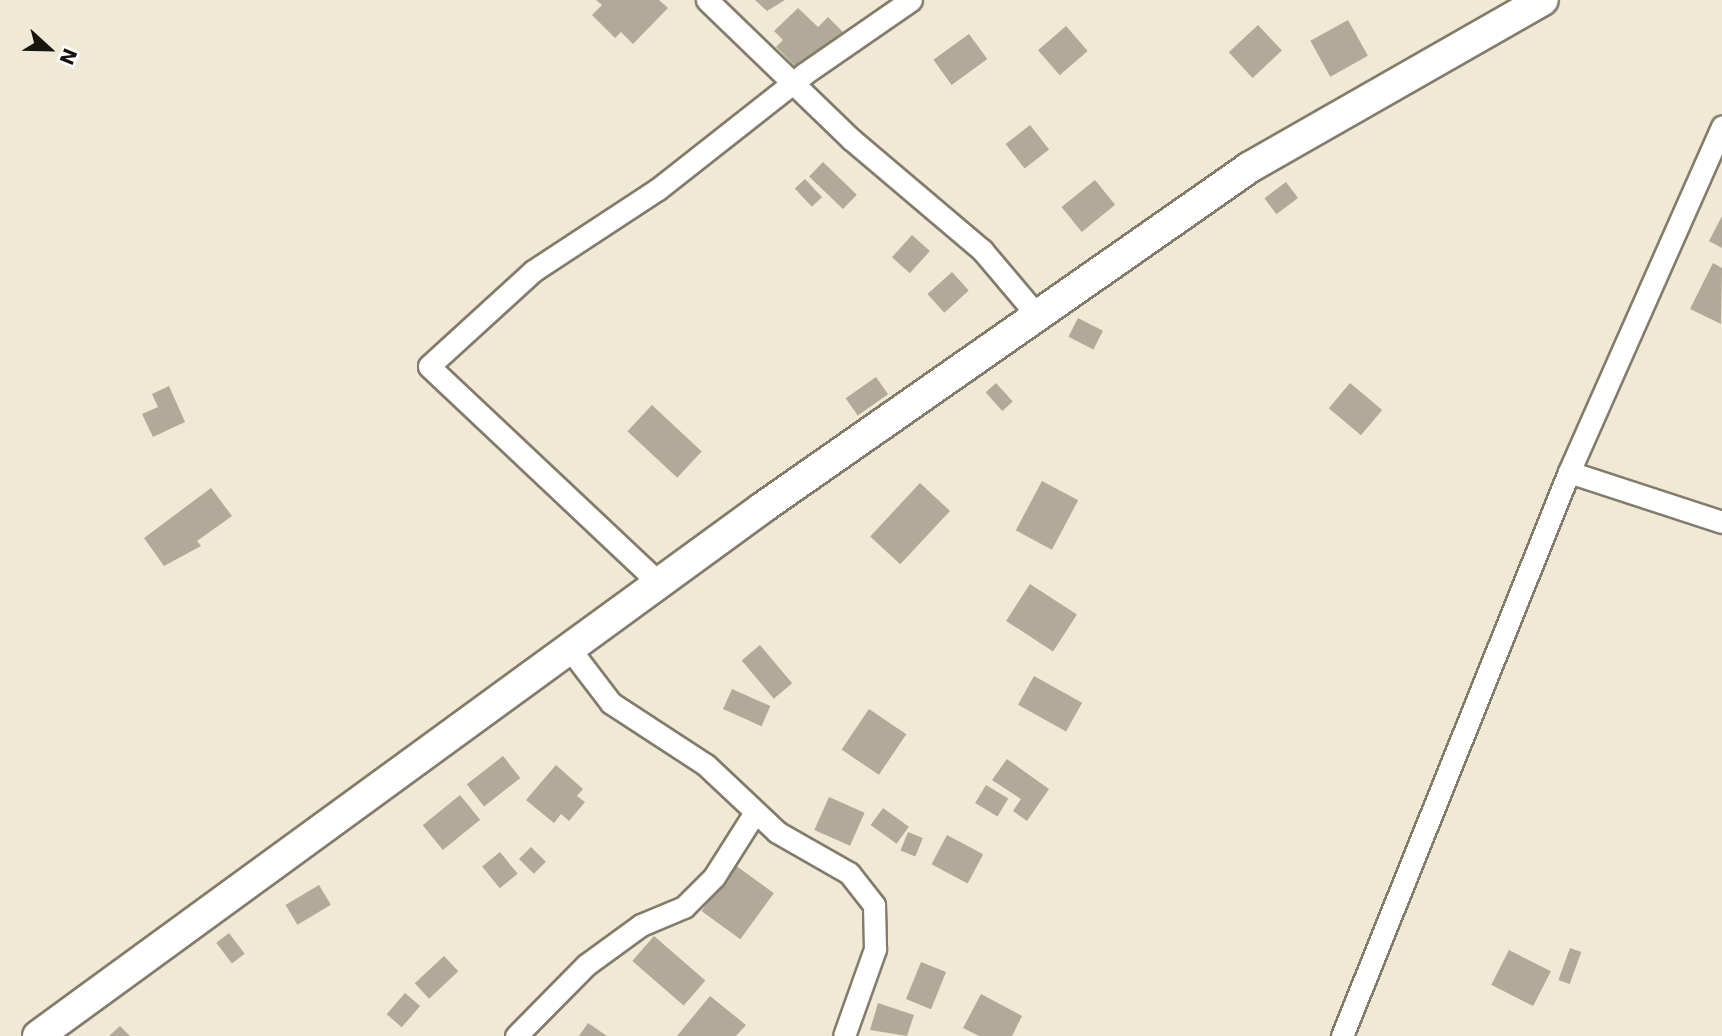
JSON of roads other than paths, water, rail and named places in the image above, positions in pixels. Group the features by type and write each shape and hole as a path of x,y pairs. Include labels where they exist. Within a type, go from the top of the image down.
{"main road":[{"path":"38,1036 659,583 1250,167 1543,0"}],"street":[{"path":"707,0 796,80 851,139 982,250 1037,315"},
{"path":"659,583 429,366 533,271 658,189 796,80 911,0"},
{"path":"1342,1036 1569,472 1722,126"},
{"path":"1569,472 1722,522"},
{"path":"569,648 611,703 706,765 754,814 849,873 874,905 875,949 844,1036"},
{"path":"516,1036 586,965 641,925 684,907 714,877 754,814"}]}
